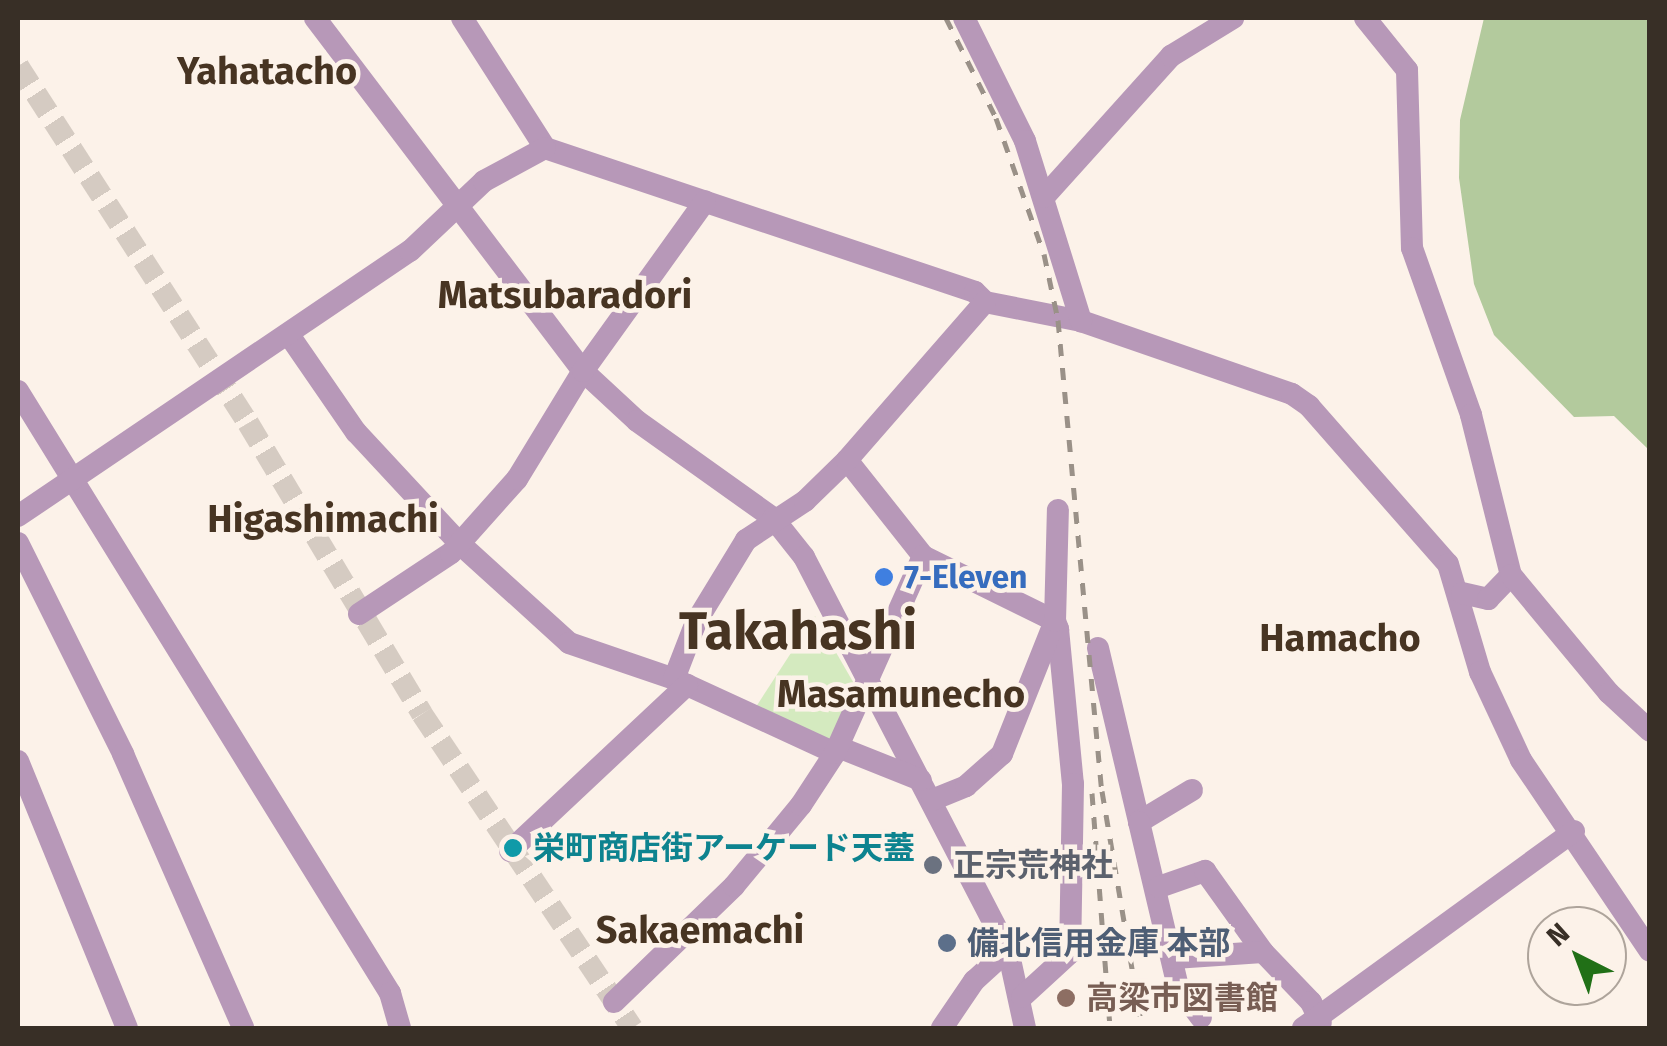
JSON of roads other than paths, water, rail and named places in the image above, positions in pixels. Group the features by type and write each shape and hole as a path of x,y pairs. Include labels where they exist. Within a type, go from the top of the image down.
{"street":[{"path":"315,18 583,372 637,421 773,518 828,594 1008,950 1022,998 1024,1028"},
{"path":"462,18 545,148 975,292 985,302 1082,322 1292,394 1448,564 1462,593 1480,672 1521,760 1574,831 1650,951"},
{"path":"964,18 1002,83 1044,197 1082,322"},
{"path":"1044,197 1171,56 1234,18"},
{"path":"1365,18 1407,70 1412,248 1471,415 1511,575 1609,693 1650,731"},
{"path":"18,516 289,335 458,210 484,182 545,148"},
{"path":"360,614 460,544 516,479 583,372 705,201"},
{"path":"510,851 681,682 696,622 746,540 773,518 804,502 985,302"},
{"path":"289,335 356,432 460,544 569,644 681,682 926,790 966,786 1002,754 1056,622"},
{"path":"18,391 390,993 400,1028"},
{"path":"846,460 924,556 1056,622"},
{"path":"1022,998 1070,953 1073,784 1056,622 1058,510"},
{"path":"18,542 130,770 243,1028"},
{"path":"614,1002 734,886 837,750 924,556"},
{"path":"1462,593 1488,599 1511,575"},
{"path":"1098,648 1139,822 1159,887 1178,987 1201,1016"},
{"path":"18,761 127,1028"},
{"path":"1139,822 1192,790"},
{"path":"1286,1028 1314,1023 1574,831"},
{"path":"1159,887 1205,871 1314,1023"},
{"path":"942,1028 974,982 1008,950"},
{"path":"1174,958 1263,952"}],"tunnel":[{"path":"18,66 248,423 422,714 632,1028"}],"railway":[{"path":"946,18 996,118 1044,254 1058,320 1102,791 1142,1028"},
{"path":"1092,793 1110,1028"}],"place":[{"name":"7-Eleven","path":"884,577"},
{"name":"栄町商店街アーケード天蓋","path":"513,848"},
{"name":"正宗荒神社","path":"933,865"},
{"name":"備北信用金庫 本部","path":"947,943"},
{"name":"高梁市図書館","path":"1066,998"}],"district":[{"name":"Yahatacho","path":"267,72"},
{"name":"Matsubaradori","path":"565,296"},
{"name":"Higashimachi","path":"323,520"},
{"name":"Takahashi","path":"798,632"},
{"name":"Hamacho","path":"1340,639"},
{"name":"Masamunecho","path":"901,695"},
{"name":"Sakaemachi","path":"700,931"}]}
